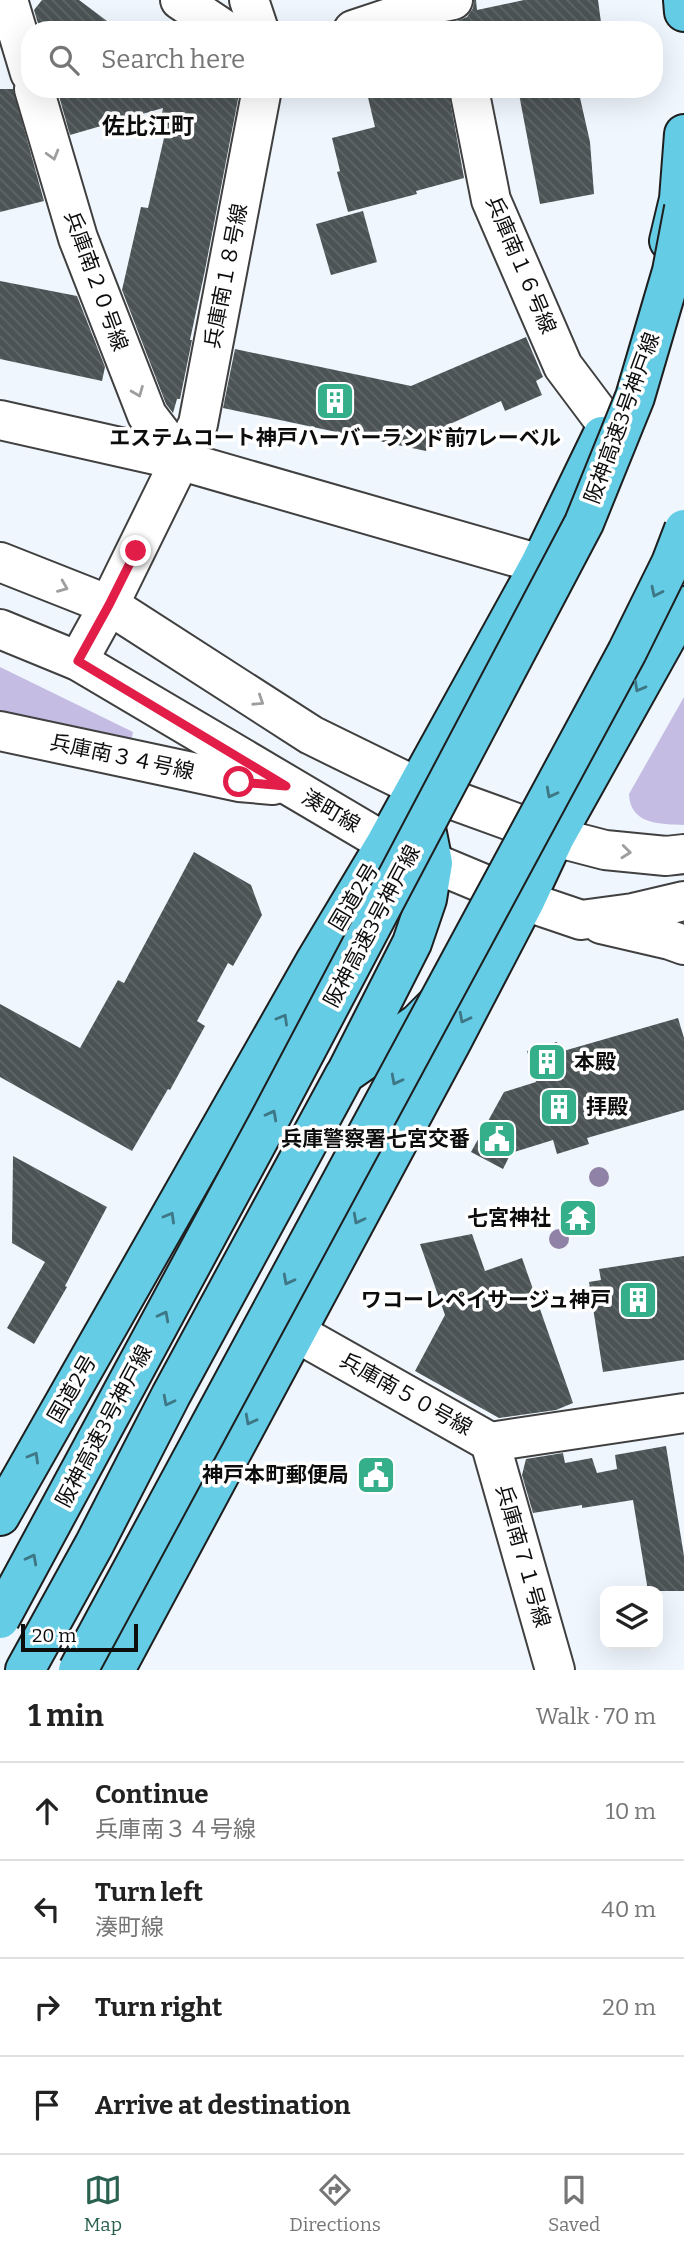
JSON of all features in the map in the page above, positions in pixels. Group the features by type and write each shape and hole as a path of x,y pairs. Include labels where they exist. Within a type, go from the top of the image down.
{"highway":[{"path":"683,0 684,12"},
{"name":"国道2号","path":"1,1512 316,960 386,844 540,564 608,426 647,337 679,199 684,134"},
{"name":"阪神高速3号神戸線","path":"0,1619 271,1117 584,523 635,397 672,271 684,208"},
{"path":"78,1670 627,652 671,563 684,529"},
{"path":"115,1670 297,1333 525,901 555,837 684,606"},
{"path":"25,1670 345,1074 412,943 427,899 433,863 417,787"},
{"path":"345,1074 418,1023 505,938"}],"street":[{"name":"兵庫南２０号線","path":"8,0 21,64"},
{"path":"180,0 212,21"},
{"path":"250,0 256,21"},
{"path":"380,21 440,1 452,21"},
{"name":"兵庫南２０号線","path":"32,98 78,238 147,415 182,461"},
{"name":"兵庫南１８号線","path":"78,661 182,461 198,424 260,98"},
{"name":"兵庫南１６号線","path":"471,98 491,200 563,366 608,426"},
{"path":"0,420 182,461 540,564"},
{"path":"0,562 109,605 312,735 417,787 555,837 606,850 666,856 684,854"},
{"name":"湊町線","path":"0,629 78,661 386,844 525,901 582,920 633,913 684,901"},
{"name":"兵庫南３４号線","path":"0,731 239,782 286,786"},
{"path":"582,920 670,940 684,946"},
{"name":"兵庫南５０号線","path":"297,1333 491,1442 684,1413"},
{"name":"兵庫南７１号線","path":"491,1442 555,1670"}],"shaded area":[{"path":"0,667 133,732 131,741 0,712"},
{"path":"684,697 684,825 648,821 635,812 629,794"}],"building":[{"path":"42,0 79,0 107,21 37,21 34,10"},
{"path":"474,0 477,10 524,0 598,0 601,21 457,21 467,17 473,8"},
{"path":"0,89 13,89 44,201 0,212"},
{"path":"60,98 238,98 180,399 177,399 173,413 166,404 122,290 141,207 148,208 164,138 158,137 163,108 70,135"},
{"path":"368,98 450,98 464,178 416,191 417,194 348,212 337,172 340,171 332,138 375,127"},
{"path":"520,98 580,98 590,142 594,194 540,204"},
{"path":"363,211 377,262 331,275 316,224"},
{"path":"0,281 77,296 105,367 102,381 0,359"},
{"name":"エステムコート神戸ハーバーランド前7レーベル","path":"526,337 543,377 536,381 542,395 505,411 501,401 430,433 426,451 223,408 235,349 411,386"},
{"path":"194,852 251,885 262,915 233,966 228,963 197,1021 205,1026 132,1151 0,1077 0,1004 80,1048 118,980 124,983"},
{"path":"678,1018 684,1038 684,1110 587,1138 589,1144 557,1154 553,1140 511,1153 503,1169 471,1152 504,1092 536,1082 527,1051 557,1042 560,1052"},
{"path":"13,1156 107,1207 65,1286 67,1287 34,1344 7,1328 45,1262 12,1243"},
{"path":"472,1234 485,1271 522,1258 573,1403 556,1410 499,1418 415,1371 445,1315 420,1244"},
{"name":"ワコーレペイサージュ神戸","path":"684,1256 684,1360 603,1372 589,1282 601,1280 599,1269"},
{"path":"666,1446 684,1556 684,1591 663,1591 663,1586 647,1586 633,1500 533,1513 522,1475 526,1459 563,1453 565,1463 592,1458 597,1473 617,1469 615,1455"}],"place":[{"name":"エステムコート神戸ハーバーランド前7レーベル","path":"335,401"},
{"name":"本殿","path":"547,1062"},
{"name":"拝殿","path":"559,1107"},
{"name":"兵庫警察署七宮交番","path":"497,1139"},
{"name":"七宮神社","path":"578,1218"},
{"name":"ワコーレペイサージュ神戸","path":"638,1300"},
{"name":"神戸本町郵便局","path":"376,1475"}],"district":[{"name":"佐比江町","path":"148,126"}],"route":[{"path":"136,551 78,661 286,786 239,782"}]}
